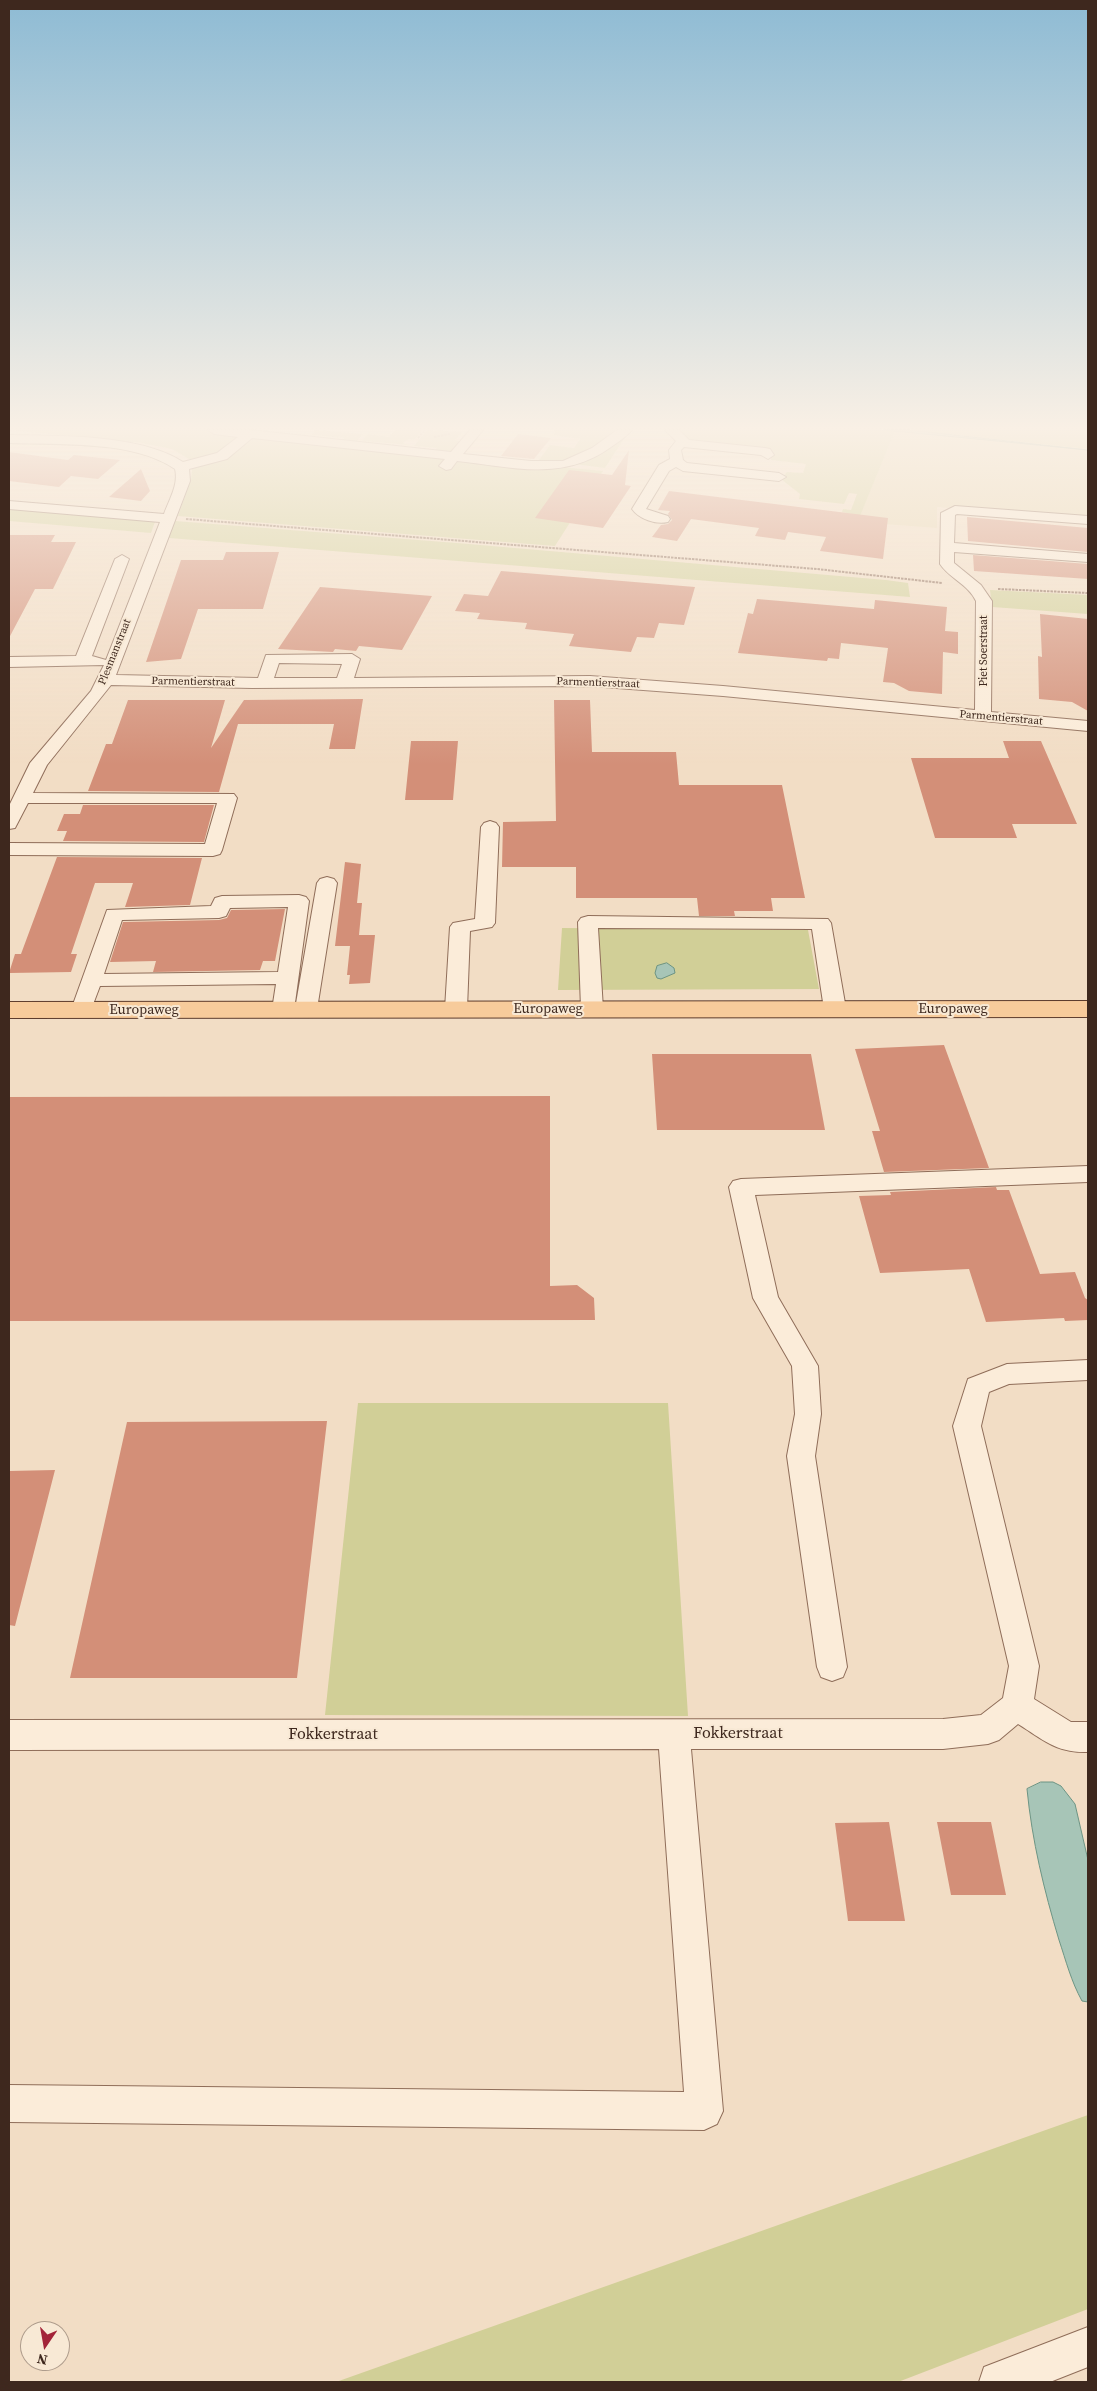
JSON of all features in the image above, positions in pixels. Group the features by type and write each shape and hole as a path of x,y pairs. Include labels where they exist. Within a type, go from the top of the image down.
{"main road":[{"name":"Europaweg","path":"9,1010 1088,1009"}],"street":[{"name":"Plesmanstraat","path":"9,824 39,763 98,693 106,680 159,542"},
{"path":"946,542 948,564 951,569 978,587"},
{"path":"946,547 1088,558"},
{"path":"82,661 122,559"},
{"name":"Piet Soerstraat","path":"978,587 984,601 983,716"},
{"path":"104,605 135,605"},
{"path":"265,683 272,658 352,659 344,682"},
{"path":"9,662 113,661"},
{"name":"Parmentierstraat","path":"106,680 265,683 590,681 723,691 1088,726"},
{"path":"9,849 213,850 228,798 22,798"},
{"path":"456,1009 460,928 485,923 490,827"},
{"path":"294,1009 326,883"},
{"path":"82,1010 114,914 219,912 222,902 299,901 288,978 294,1009"},
{"path":"592,1009 588,922 821,923 835,1009"},
{"path":"92,980 288,978"},
{"path":"832,1667 801,1456 808,1414 805,1366 766,1298 741,1187 1088,1174"},
{"path":"1088,1370 1007,1374 977,1386 967,1426 1024,1666 1017,1706 1067,1737 1088,1737"},
{"name":"Fokkerstraat","path":"9,1735 943,1734 988,1728 1017,1706"},
{"path":"9,2104 704,2111 674,1734"},
{"path":"999,2382 1088,2347"}],"path":[{"path":"468,542 817,569 978,587 1088,593"}],"shaded area":[{"path":"214,542 457,543 886,580 908,583 910,597"},
{"path":"499,542 558,542 555,546"},
{"path":"990,590 1088,595 1088,614 992,607"},
{"path":"562,928 808,930 819,989 558,990"},
{"path":"667,963 674,968 675,973 661,979 657,978 655,973 657,966"},
{"path":"358,1403 668,1403 688,1716 325,1715"},
{"path":"1041,1782 1053,1782 1061,1786 1075,1804 1088,1860 1088,2002 1082,2001 1069,1971 1039,1865 1027,1789"},
{"path":"1088,2115 1088,2309 898,2382 336,2382"}],"building":[{"path":"9,542 76,542 53,589 35,589 9,638"},
{"path":"824,542 885,542 883,559 820,551"},
{"path":"974,542 1088,542 1088,552"},
{"path":"226,552 279,552 263,609 198,609 181,659 146,662 181,560 223,560"},
{"path":"973,555 1088,564 1088,579 974,571"},
{"path":"501,571 695,587 684,625 659,623 654,638 637,637 631,652 569,646 574,634 525,629 527,623 477,619 480,613 455,611 464,594 488,596"},
{"path":"320,587 432,596 402,650 359,646 356,651 335,649 333,652 278,649"},
{"path":"757,599 874,609 875,600 947,607 945,631 958,632 958,654 943,652 942,694 909,691 894,683 883,682 888,648 841,643 839,659 828,658 827,661 738,653 748,613 753,614"},
{"path":"1040,614 1088,619 1088,711 1072,702 1039,699 1038,656 1042,657"},
{"path":"363,699 355,749 329,749 334,724 238,724 219,792 88,791 106,744 112,744 128,700 225,700 211,748 244,700"},
{"path":"554,700 590,700 592,752 676,752 679,785 782,785 805,898 771,898 773,911 734,911 735,916 699,916 697,898 576,898 576,867 502,867 503,822 556,821"},
{"path":"411,741 458,741 453,800 405,800"},
{"path":"1003,741 1041,741 1077,824 1012,824 1017,838 935,838 911,758 1009,758"},
{"path":"83,805 214,805 204,842 63,841 67,831 57,831 64,814 80,814"},
{"path":"57,857 202,858 190,905 125,907 133,883 95,883 71,954 77,954 71,972 9,973 15,954 21,954"},
{"path":"345,862 361,864 357,903 362,903 359,935 375,935 370,983 349,984 350,975 347,975 350,946 335,946"},
{"path":"285,909 275,961 263,961 260,970 153,972 156,961 110,962 123,922 219,920 227,918 231,910"},
{"path":"944,1045 989,1168 884,1172 872,1131 880,1131 855,1049"},
{"path":"652,1054 811,1054 825,1130 657,1130"},
{"path":"550,1096 550,1286 577,1285 594,1298 595,1320 9,1321 9,1097"},
{"path":"996,1187 997,1190 1009,1190 1040,1274 1075,1272 1085,1298 1088,1300 1088,1320 1065,1321 1064,1318 986,1322 969,1269 880,1273 859,1196 891,1195 890,1192"},
{"path":"327,1421 297,1678 70,1678 127,1422"},
{"path":"55,1470 15,1626 9,1625 9,1471"},
{"path":"889,1822 905,1921 848,1921 835,1823"},
{"path":"937,1822 991,1822 1006,1895 951,1895"}]}
